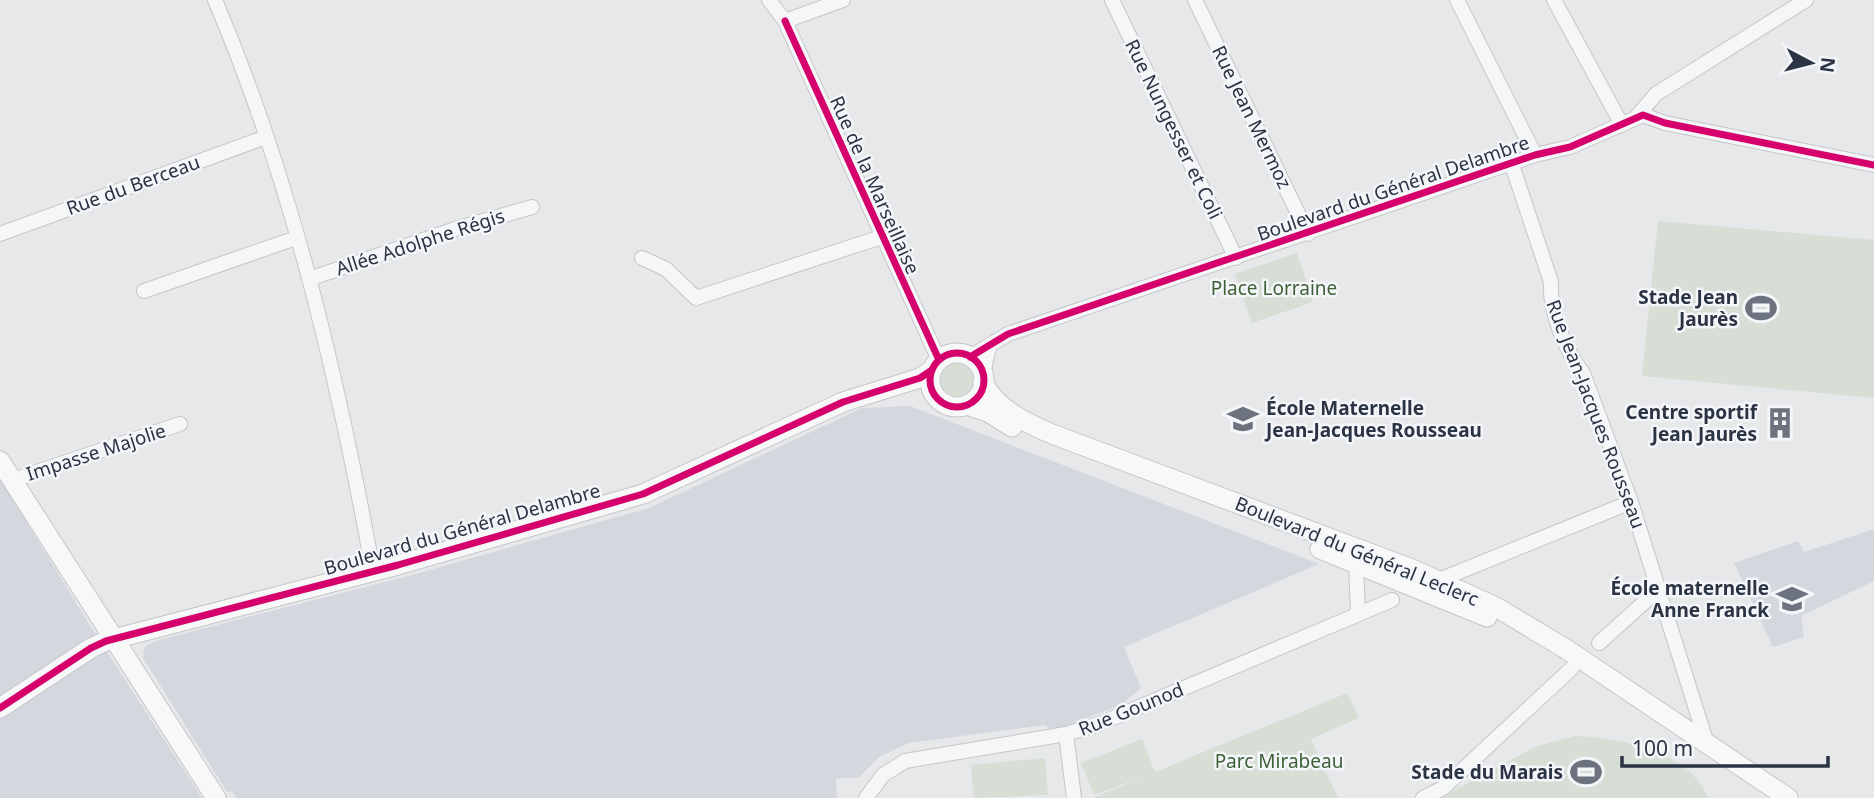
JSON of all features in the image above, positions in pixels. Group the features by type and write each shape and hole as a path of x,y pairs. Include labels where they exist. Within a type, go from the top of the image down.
{"street":[{"path":"215,0 266,137 324,328 373,571"},
{"name":"Rue de la Marseillaise","path":"769,0 785,21 936,365"},
{"path":"785,21 843,0"},
{"name":"Rue Nungesser et Coli","path":"1112,0 1237,258"},
{"name":"Rue Jean Mermoz","path":"1195,0 1308,234"},
{"path":"1457,0 1535,155"},
{"path":"1554,0 1622,125"},
{"name":"Boulevard du Général Delambre","path":"970,357 1008,334 1535,155 1570,147 1622,125 1638,115 1656,94 1806,0"},
{"path":"1638,115 1774,146 1874,165"},
{"name":"Rue du Berceau","path":"0,234 266,137"},
{"name":"Rue Jean-Jacques Rousseau","path":"1512,165 1551,282 1550,296 1572,358 1583,373 1631,502 1707,744"},
{"name":"Allée Adolphe Régis","path":"309,279 532,206"},
{"path":"642,258 666,269 696,298 881,237"},
{"path":"144,290 296,238"},
{"path":"983,378 970,357 951,354 936,365 930,384 934,395 948,406 967,405 978,396 983,378 989,347"},
{"name":"Boulevard du Général Delambre","path":"0,708 91,648 114,639 373,571 643,494 827,408 920,378 936,365"},
{"name":"Boulevard du Général Leclerc","path":"983,378 1001,405 1043,430 1440,580 1521,621 1788,798"},
{"name":"Boulevard du Général Delambre","path":"877,391 914,390 934,395"},
{"name":"Boulevard du Général Leclerc","path":"967,405 988,412 1044,444 1474,611 1572,668 1766,798"},
{"name":"Impasse Majolie","path":"13,480 180,424"},
{"path":"0,461 216,798"},
{"path":"1440,580 1631,502"},
{"path":"1356,563 1360,591 1358,614"},
{"path":"1599,643 1658,590"},
{"name":"Rue Gounod","path":"866,798 883,775 905,761 1066,734 1099,724 1392,600"},
{"path":"1423,798 1443,788 1572,668"},
{"path":"1066,734 1074,798"}],"shaded area":[{"path":"910,406 1319,564 1124,647 1141,688 1121,705 1054,730 1044,725 908,743 879,757 859,777 836,779 837,798 236,798 232,791 227,792 143,658 144,648 155,641 412,575 649,508 862,408"},
{"path":"0,479 94,632 202,798 0,798"},
{"name":"École maternelle Anne Franck","path":"1874,529 1874,581 1801,616 1804,637 1773,647 1734,563 1798,541 1804,552"}],"green space":[{"name":"Stade Jean Jaurès","path":"1658,221 1874,240 1874,398 1642,376"},
{"name":"Place Lorraine","path":"1297,253 1313,302 1252,323 1235,274"},
{"path":"957,363 969,368 974,380 969,392 957,397 945,392 940,380 945,368"},
{"name":"Parc Mirabeau","path":"1347,693 1359,718 1311,739 1338,798 1093,798 1150,774 1094,795 1081,763 1142,739 1155,772"},
{"name":"Stade du Marais","path":"1575,736 1632,744 1670,758 1699,782 1708,798 1440,798 1535,747"},
{"path":"1045,758 1048,795 974,798 971,765"}],"cycle path":[{"path":"785,21 939,360"},
{"path":"970,357 1008,334 1535,155 1570,147 1643,115 1665,123 1874,165"},
{"path":"957,353 976,361 984,380 976,399 957,407 938,399 930,380 938,361 957,353"},
{"path":"0,708 106,641 398,565 643,494 843,402 920,378 932,370"}],"place":[{"name":"Stade Jean Jaurès","path":"1761,308"},
{"name":"École Maternelle Jean-Jacques Rousseau","path":"1243,419"},
{"name":"Centre sportif Jean Jaurès","path":"1780,423"},
{"name":"École maternelle Anne Franck","path":"1792,599"},
{"name":"Stade du Marais","path":"1586,772"}]}
